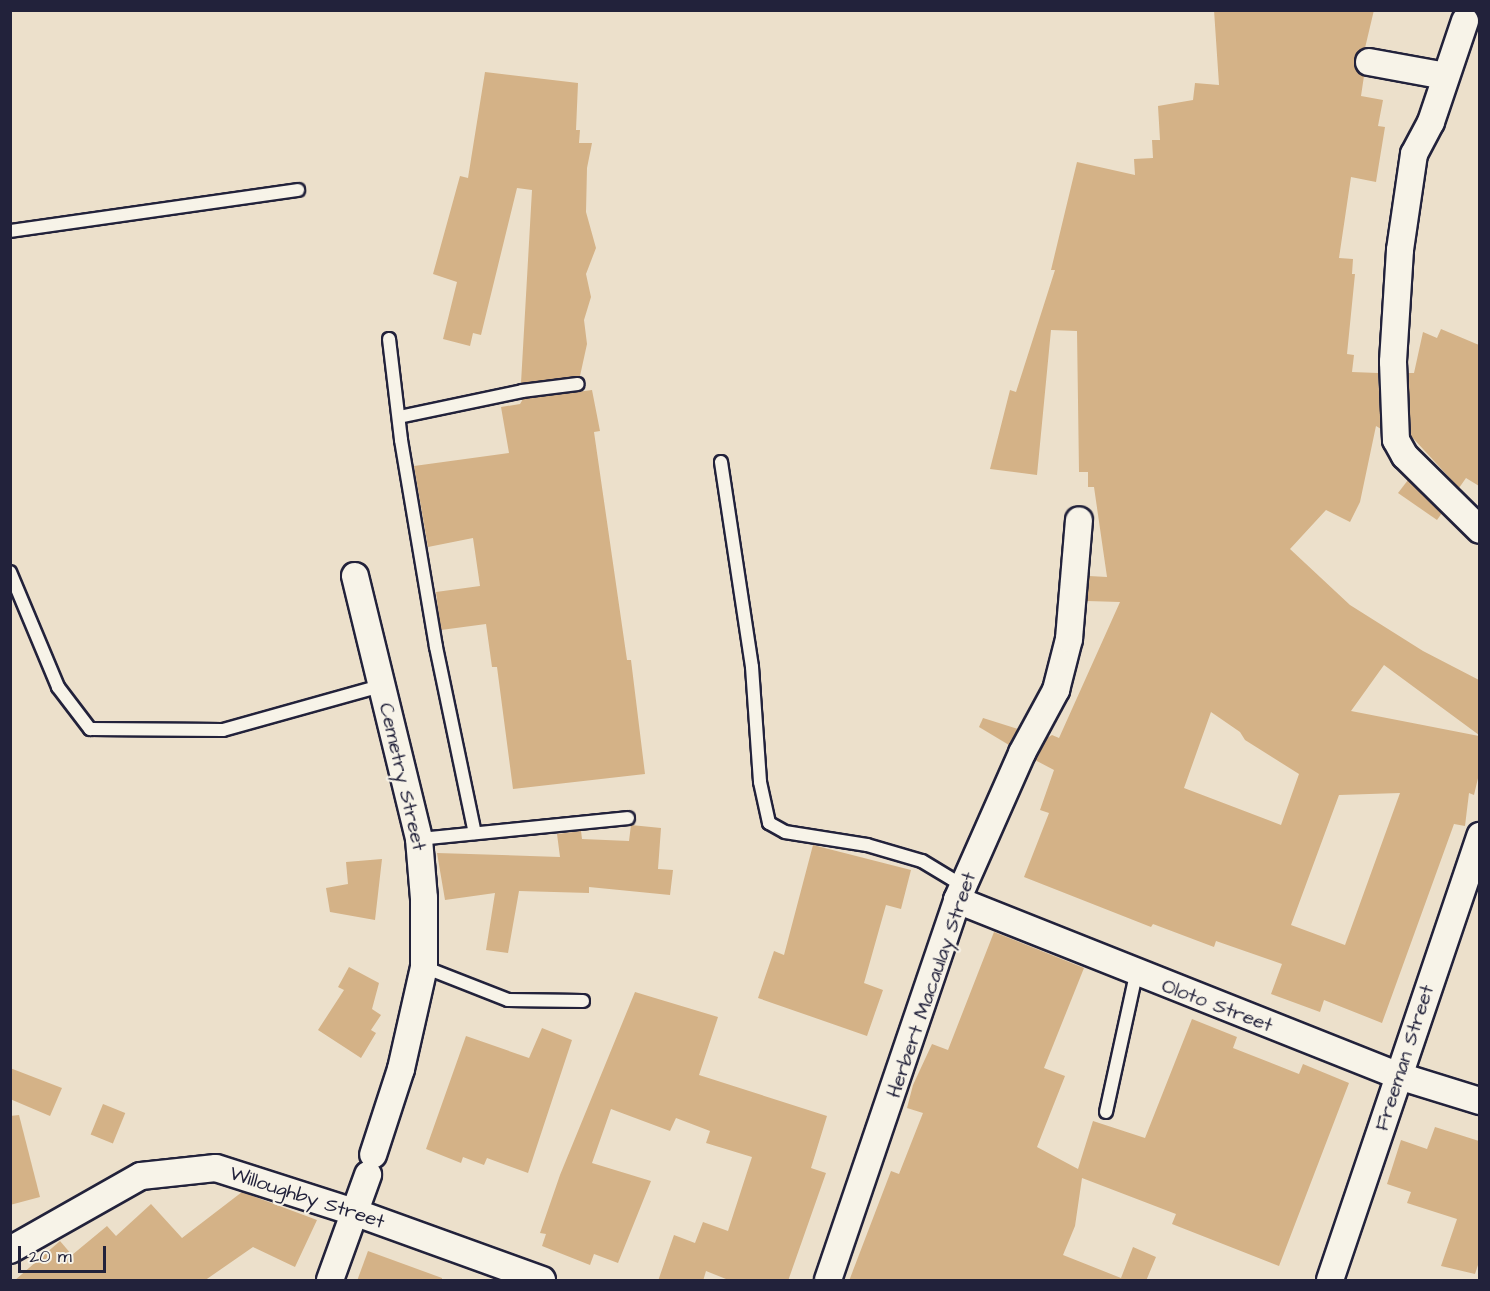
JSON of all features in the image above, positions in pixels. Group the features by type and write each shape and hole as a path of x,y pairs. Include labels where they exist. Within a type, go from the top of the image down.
{"street":[{"path":"1465,21 1431,122 1414,154 1400,250 1393,362 1396,440 1405,456 1479,530"},
{"path":"1369,62 1446,76"},
{"name":"Herbert Macaulay Street","path":"828,1281 961,894 1022,753 1056,690 1069,639 1079,520"},
{"name":"Cemetry Street","path":"330,1281 400,1070 424,967 419,839 355,576"},
{"name":"Freeman Street","path":"1330,1281 1479,836"},
{"name":"Oloto Street","path":"961,894 1136,974 1399,1076 1479,1101"},
{"name":"Willoughby Street","path":"10,1250 141,1176 179,1170 216,1168 354,1212 542,1281"}],"lane":[{"path":"10,231 298,190"},
{"path":"389,339 399,417 436,647 475,833"},
{"path":"399,417 522,391 578,384"},
{"path":"721,462 752,667 760,782 769,823 785,832 867,845 922,861 961,894"},
{"path":"10,572 58,687 90,729 223,730 381,686"},
{"path":"419,839 628,818"},
{"path":"424,967 508,1000 583,1001"},
{"path":"1106,1112 1136,974"}],"building":[{"path":"1214,10 1374,10 1365,48 1357,53 1355,66 1364,76 1361,96 1383,100 1378,126 1385,127 1376,182 1351,177 1339,258 1353,259 1352,274 1355,274 1347,354 1354,355 1352,372 1378,373 1381,429 1376,426 1360,502 1350,522 1326,510 1290,549 1350,605 1423,651 1479,680 1479,735 1384,665 1351,711 1479,736 1479,774 1474,795 1469,793 1465,826 1454,824 1382,1023 1324,1000 1320,1012 1271,994 1282,964 1216,941 1214,947 1153,924 1151,927 1024,877 1049,813 1040,810 1054,770 1035,760 1047,738 1052,735 1059,738 1120,602 1087,601 1089,576 1107,577 1094,487 1088,487 1088,472 1079,472 1077,331 1051,330 1037,475 990,469 1010,390 1016,392 1055,270 1051,270 1077,162 1135,175 1134,159 1153,158 1152,140 1160,140 1158,106 1193,100 1195,83 1219,85","holes":["1211,712 1240,732 1245,740 1299,774 1281,825 1184,788","1400,793 1345,945 1291,925 1339,795"]},
{"path":"485,72 578,83 576,130 580,130 579,143 592,143 587,168 586,212 596,248 586,274 591,297 584,320 587,344 580,376 521,383 532,190 517,188 481,335 473,333 470,346 443,339 457,282 433,274 460,176 468,178"},
{"path":"1441,329 1479,345 1479,486 1466,478 1459,488 1411,436 1408,373 1414,373 1423,332 1437,338"},
{"path":"592,390 600,431 594,432 627,660 631,660 645,774 513,789 497,667 492,667 486,624 441,630 436,592 480,586 473,538 428,547 414,466 509,453 501,407 520,404 523,399"},
{"path":"1408,480 1442,513 1437,520 1398,493"},
{"path":"983,718 1018,729 1009,745 979,727"},
{"path":"631,825 661,828 658,869 673,870 670,895 589,887 589,893 519,891 508,953 486,950 495,893 445,900 437,853 560,857 557,834 581,831 582,839 629,841"},
{"path":"813,845 911,870 901,909 886,905 864,983 883,990 867,1036 758,998 774,951 784,955"},
{"path":"382,859 375,920 330,912 326,888 348,884 346,862"},
{"path":"994,932 1084,968 1044,1068 1065,1076 1037,1147 1078,1169 1093,1121 1145,1138 1192,1019 1237,1037 1233,1048 1299,1074 1303,1064 1349,1083 1279,1266 1172,1224 1176,1214 1082,1178 1075,1226 1063,1255 1121,1278 1133,1247 1156,1257 1146,1281 849,1281 891,1171 899,1174 923,1113 907,1108 913,1085 932,1044 948,1050"},
{"path":"349,967 379,983 372,1009 381,1015 371,1030 376,1033 361,1058 318,1030 344,990 338,987"},
{"path":"635,992 718,1017 699,1075 827,1116 811,1168 826,1173 788,1281 731,1281 706,1271 703,1281 658,1281 674,1235 695,1243 703,1222 728,1231 752,1157 706,1143 710,1131 676,1118 670,1131 611,1109 592,1163 651,1181 618,1263 594,1254 590,1265 542,1246 546,1234 540,1233 560,1175"},
{"path":"542,1028 572,1040 528,1173 487,1158 484,1165 463,1157 461,1163 426,1149 466,1036 529,1058"},
{"path":"10,1068 62,1088 50,1116 10,1099"},
{"path":"103,1104 125,1113 113,1144 91,1135"},
{"path":"19,1115 40,1197 10,1205 10,1116"},
{"path":"1435,1127 1479,1141 1479,1262 1475,1274 1441,1266 1457,1219 1407,1203 1411,1192 1387,1184 1401,1140 1427,1149"},
{"path":"242,1192 317,1220 295,1267 253,1247 204,1281 14,1281 60,1241 72,1255 107,1226 116,1236 151,1204 182,1238"},
{"path":"368,1251 442,1278 442,1281 357,1281"}]}
